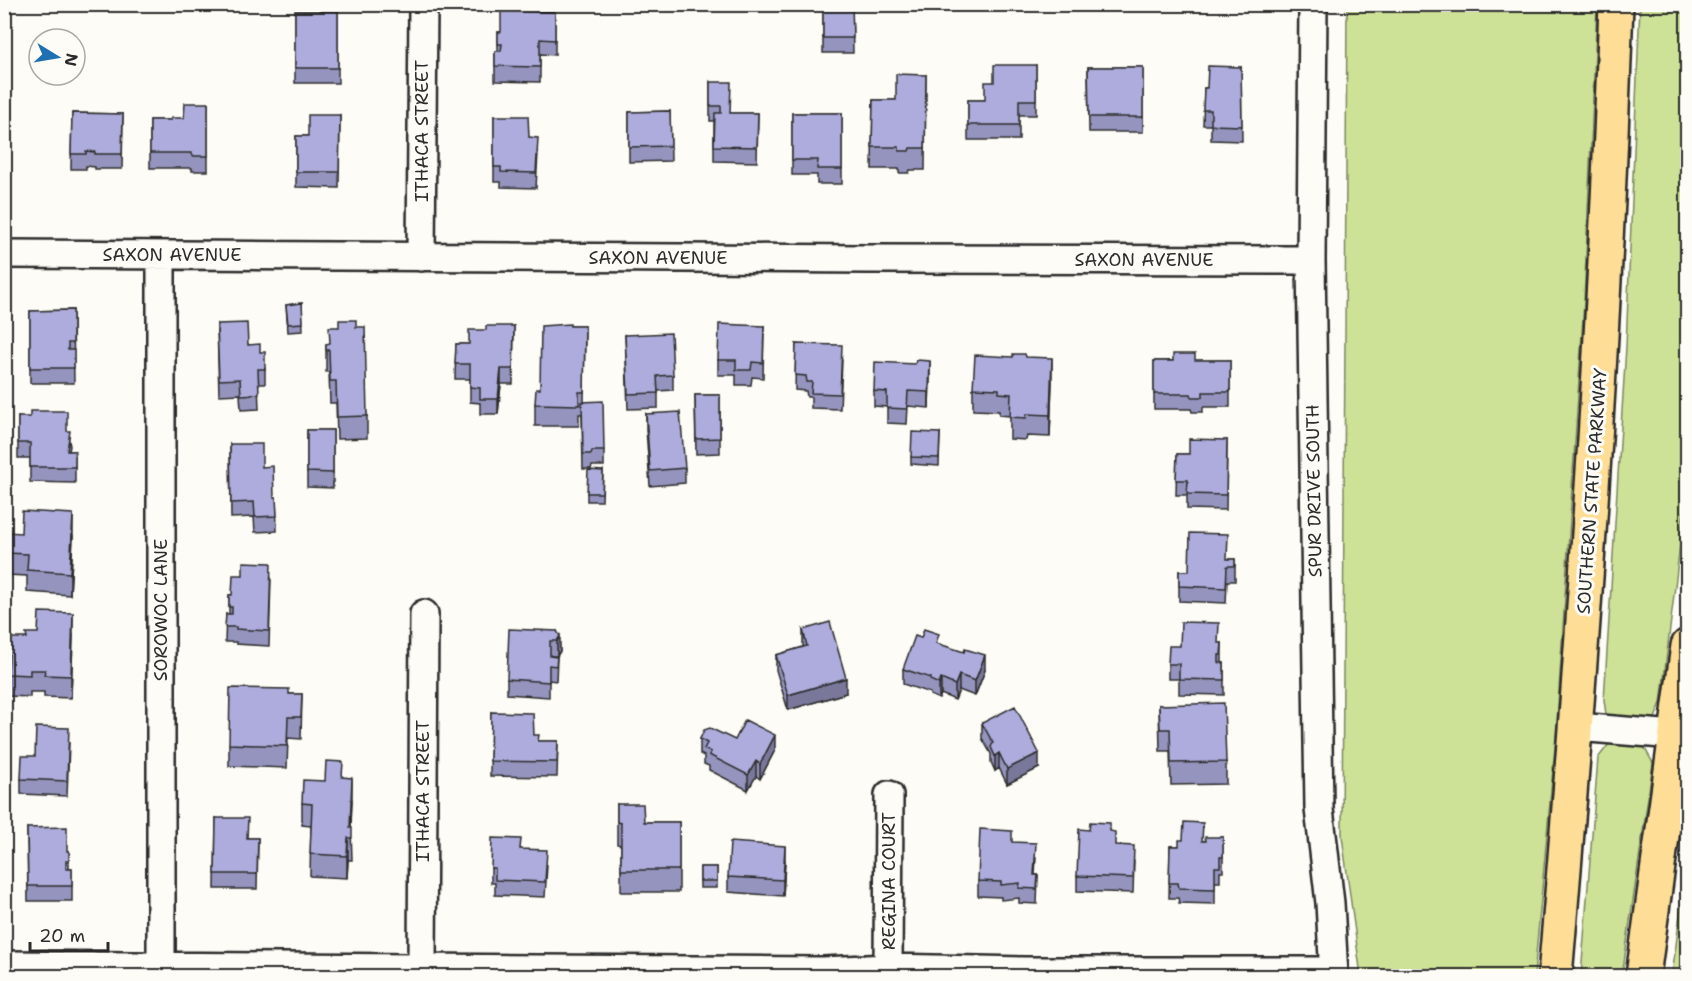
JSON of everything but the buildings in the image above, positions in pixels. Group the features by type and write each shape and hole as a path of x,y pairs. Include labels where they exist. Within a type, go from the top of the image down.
{"highway":[{"name":"SOUTHERN STATE PARKWAY","path":"1556,976 1577,728 1597,434 1616,4"},
{"path":"1643,976 1688,646"}],"street":[{"name":"ITHACA STREET","path":"421,256 423,4"},
{"name":"SPUR DRIVE SOUTH","path":"1313,4 1311,260 1319,809 1330,903 1334,974"},
{"name":"SAXON AVENUE","path":"4,254 1311,260"},
{"name":"SOROWOC LANE","path":"161,255 161,966"},
{"name":"ITHACA STREET","path":"422,968 424,614"},
{"path":"1577,728 1675,735"},
{"name":"REGINA COURT","path":"888,968 889,795"},
{"path":"4,965 822,974 888,968 1334,974"}],"green space":[{"path":"1347,5 1597,5 1584,302 1556,736 1534,976 1361,976 1342,836"},
{"path":"1640,5 1687,5 1687,486 1661,703 1655,718 1624,722 1606,714 1604,700 1626,347"},
{"path":"1627,742 1644,747 1653,763 1622,976 1581,976 1598,758 1609,744"},
{"path":"1687,860 1687,976 1672,976"}]}
